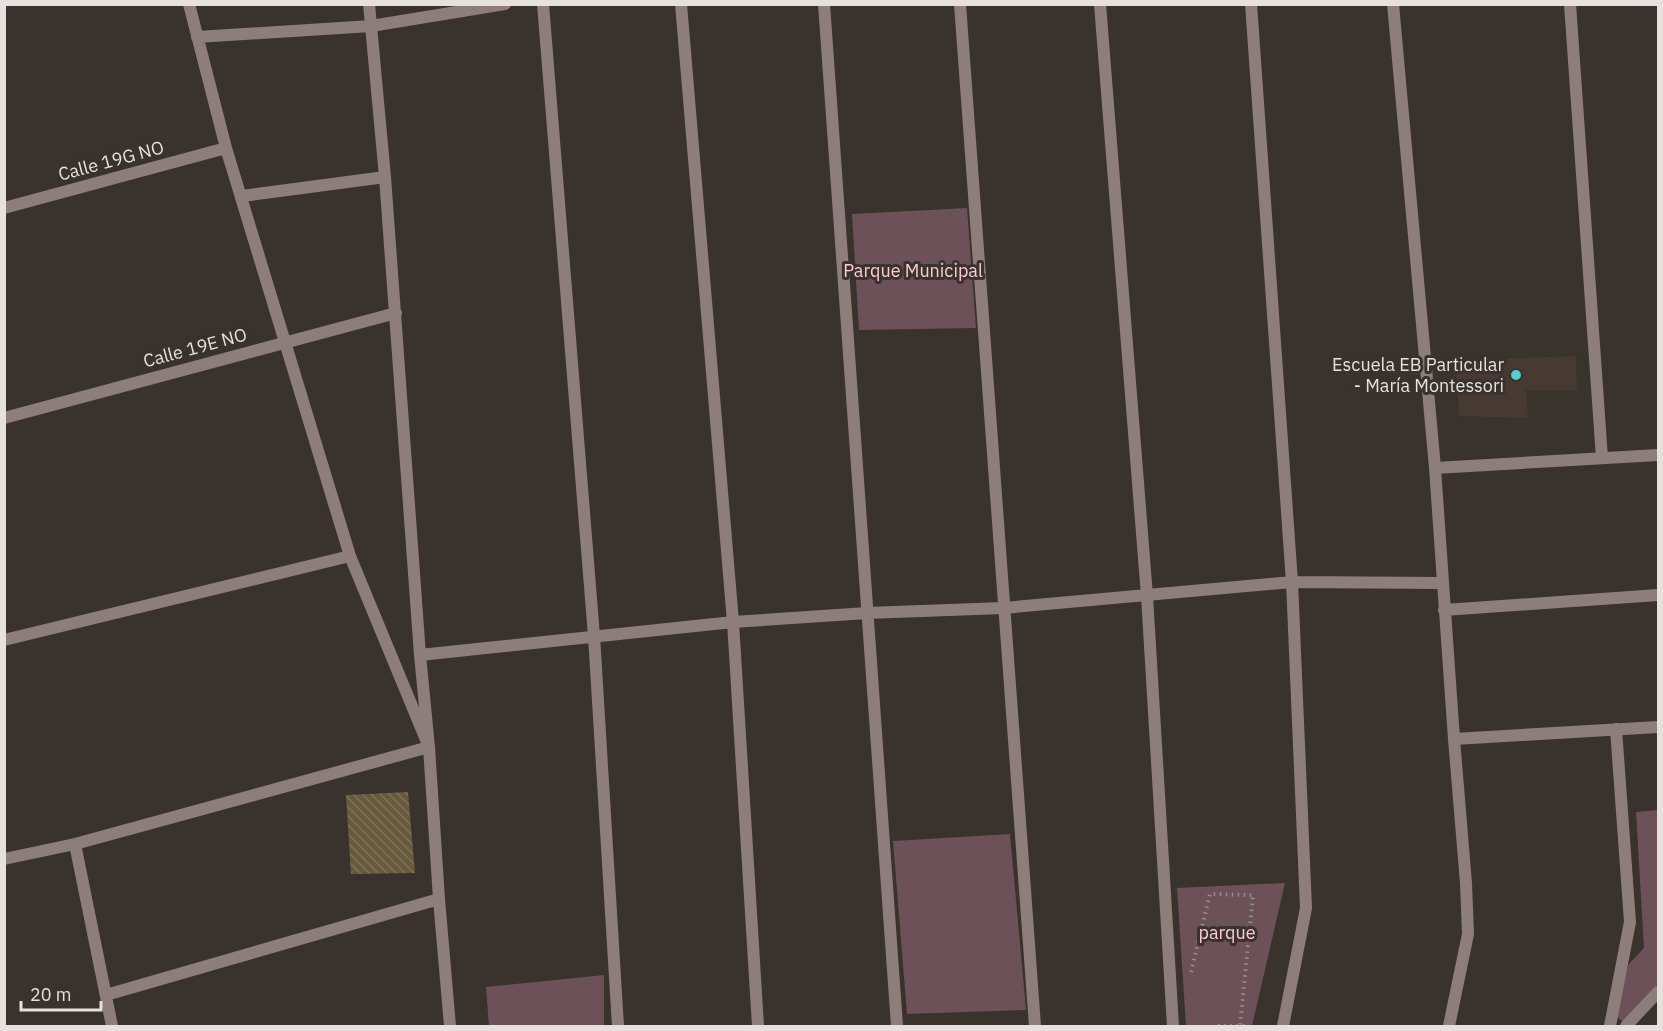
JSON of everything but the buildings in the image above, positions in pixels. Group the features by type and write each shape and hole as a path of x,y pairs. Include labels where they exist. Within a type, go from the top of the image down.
{"street":[{"path":"189,4 226,148 350,556 429,747"},
{"path":"369,4 396,313 420,655 450,1026"},
{"path":"197,37 371,26 505,4"},
{"path":"543,4 594,636 618,1026"},
{"path":"681,4 733,622 758,1026"},
{"path":"824,4 897,1026"},
{"path":"960,4 1035,1026"},
{"path":"1100,4 1147,596 1173,1026"},
{"path":"1251,4 1292,582 1306,908 1283,1026"},
{"path":"1393,4 1435,468 1466,883 1468,934 1449,1026"},
{"path":"1570,4 1602,458"},
{"name":"Calle 19G NO","path":"4,208 226,148"},
{"path":"242,196 385,177"},
{"name":"Calle 19E NO","path":"4,418 396,313"},
{"path":"1435,468 1659,455"},
{"path":"4,640 350,556"},
{"path":"420,655 733,622 867,613 1003,608 1292,582 1443,583"},
{"path":"1444,610 1659,595"},
{"path":"1454,739 1659,727"},
{"path":"1610,1026 1630,922 1616,729"},
{"path":"4,859 75,844 429,747"},
{"path":"75,844 112,1026"},
{"path":"106,995 439,899"},
{"path":"1626,1026 1659,992"}],"path":[{"path":"1190,978 1210,894 1253,895 1240,1026"},
{"path":"1218,1026 1247,1026"}],"shaded area":[{"name":"Escuela EB Particular - María Montessori","path":"1576,356 1577,390 1526,390 1528,418 1459,416 1455,360"}],"green space":[{"name":"Parque Municipal","path":"967,208 976,328 859,330 852,214"},
{"path":"1658,810 1658,984 1623,1022 1615,1015 1628,965 1644,948 1636,812"},
{"path":"1010,834 1026,1010 907,1014 893,841"},
{"name":"parque","path":"1285,883 1252,1026 1186,1026 1177,888"},
{"path":"604,975 604,1026 489,1026 486,987"}],"place":[{"name":"Escuela EB Particular - María Montessori","path":"1516,375"}]}
